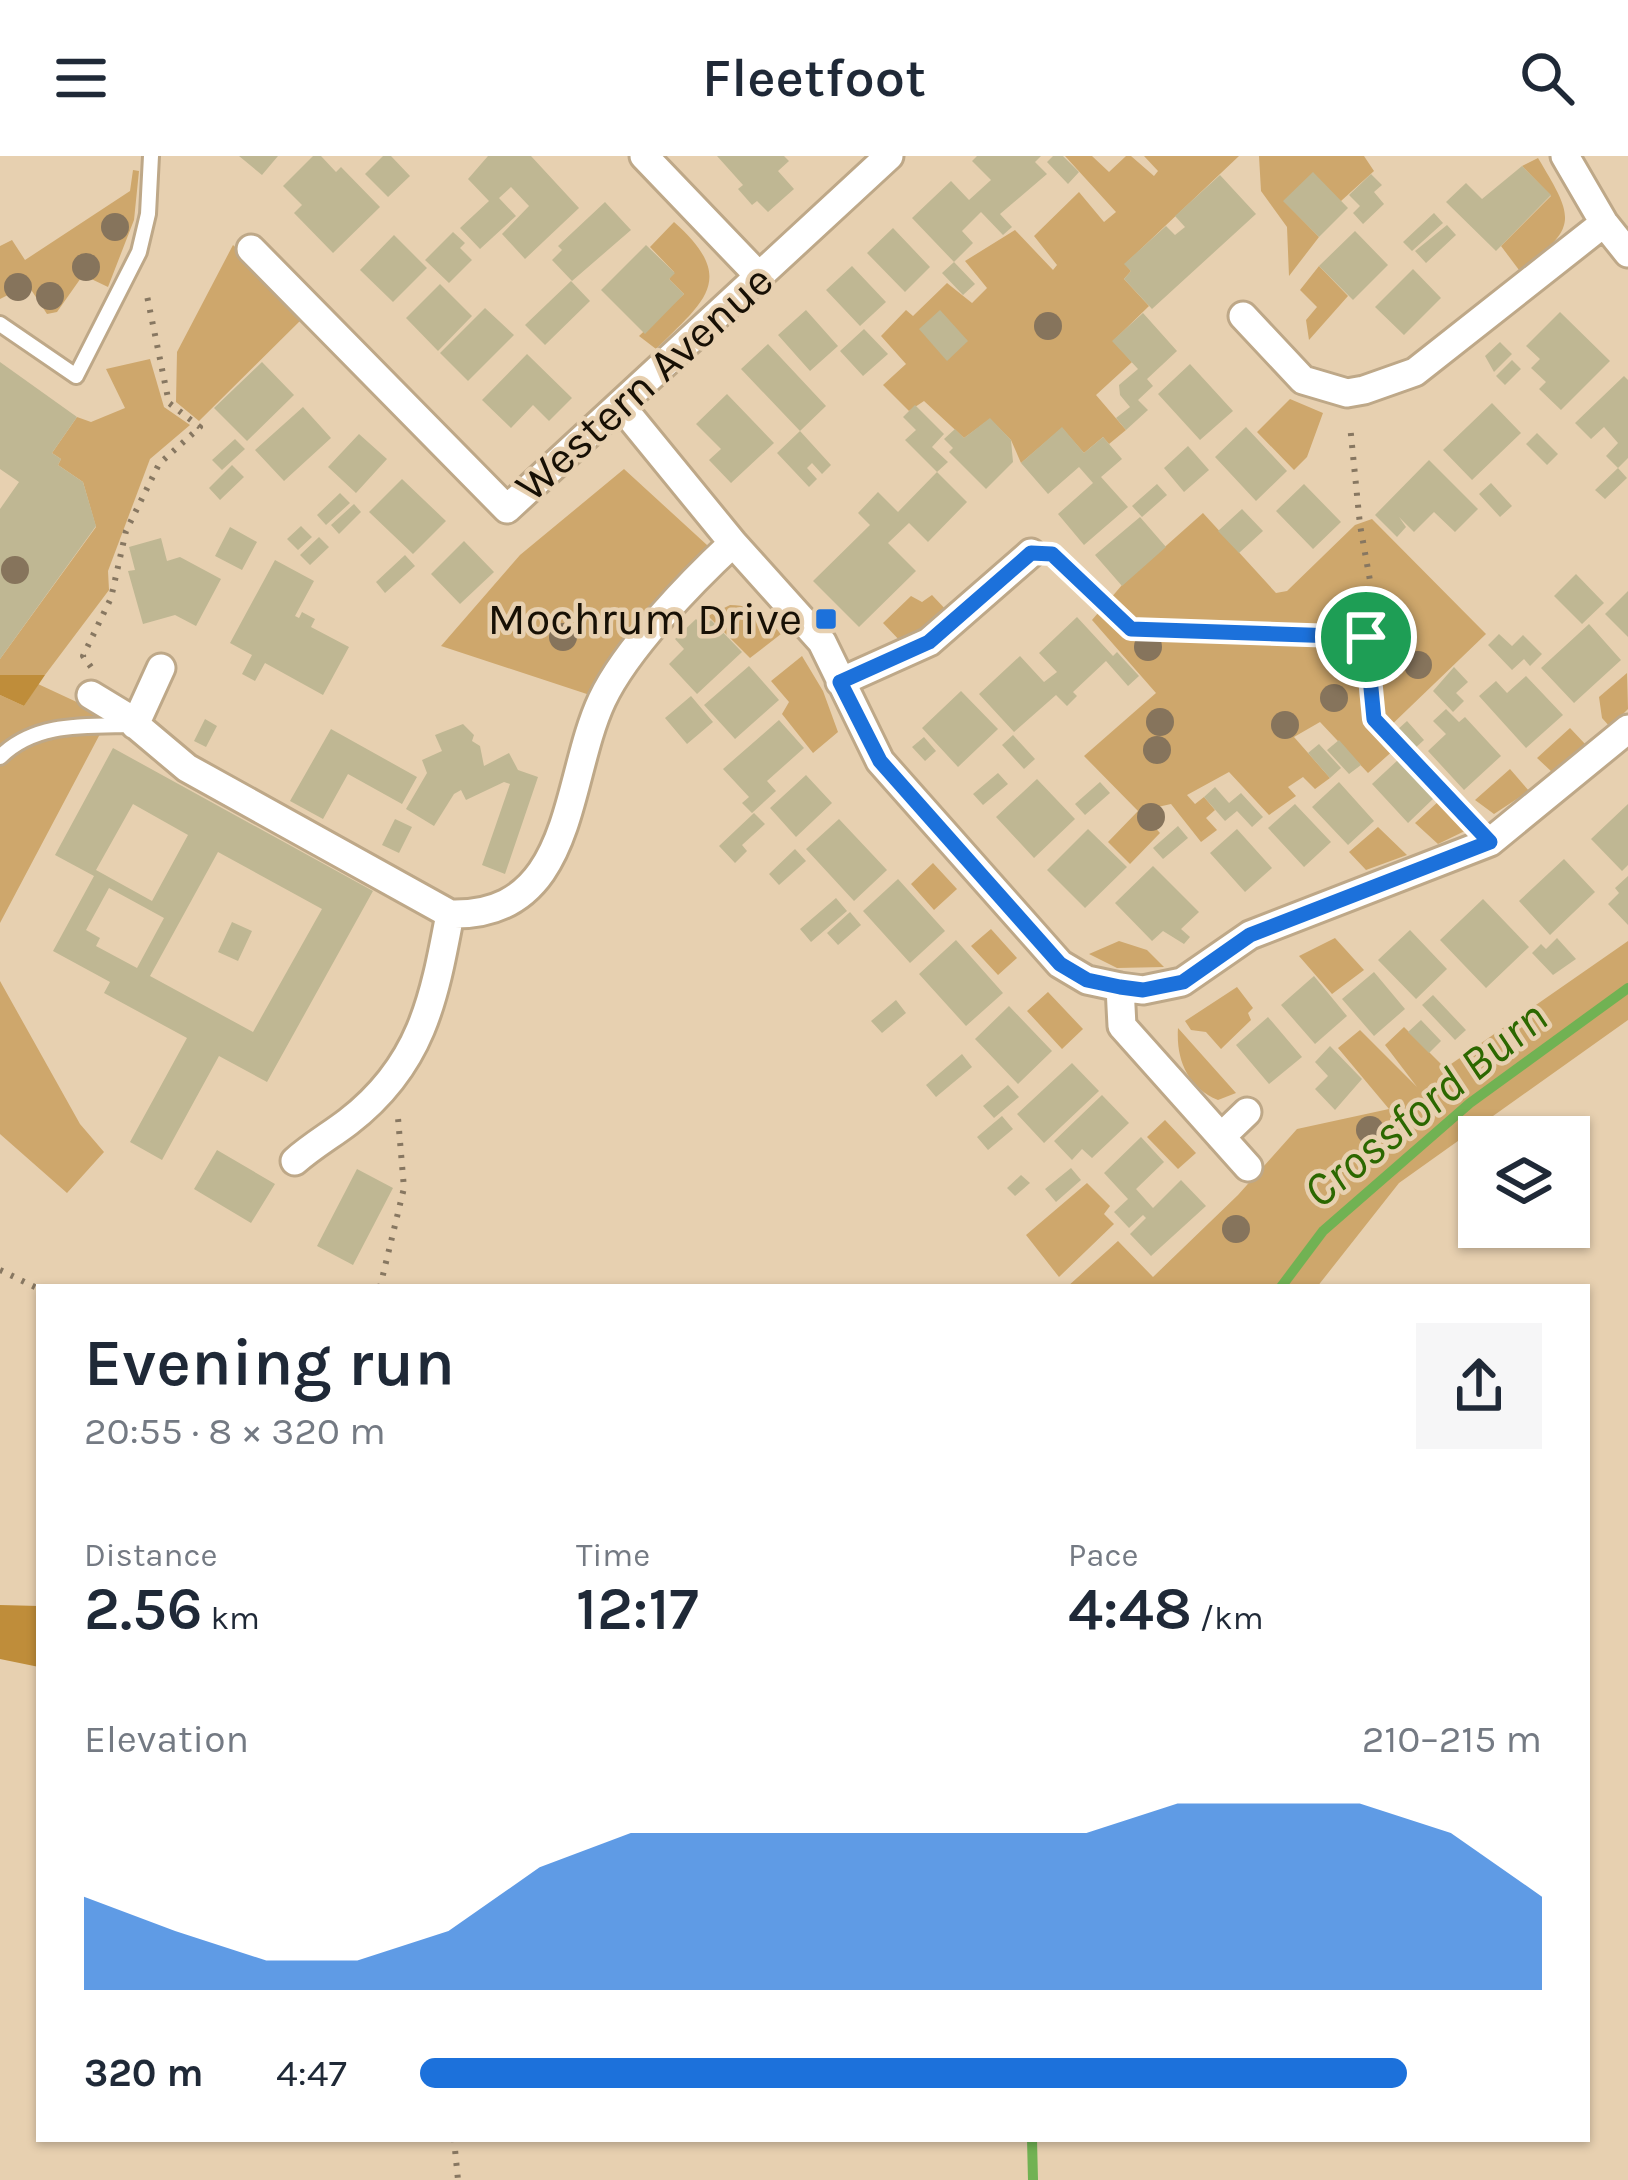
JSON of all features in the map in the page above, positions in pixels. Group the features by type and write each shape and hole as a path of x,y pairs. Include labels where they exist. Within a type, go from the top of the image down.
{"street":[{"path":"644,156 760,277"},
{"name":"Western Avenue","path":"251,249 507,509 889,156"},
{"path":"1565,156 1604,223 1628,253"},
{"path":"1243,316 1304,380 1347,393 1415,372 1604,223"},
{"path":"621,406 821,642 880,761 1060,964 1087,980 1143,990 1183,982 1250,935 1490,842 1628,729"},
{"path":"91,695 187,769 450,914 489,910 531,886 559,843 602,699 657,621 733,543"},
{"path":"840,682 929,642 1031,553"},
{"path":"135,725 161,668"},
{"path":"295,1161 349,1121 394,1073 430,1012 450,914"},
{"path":"1120,987 1122,1026 1248,1167"},
{"path":"1221,1137 1247,1112"}],"lane":[{"path":"0,324 76,376 139,252 148,214 151,156"},
{"path":"0,757 21,740 48,730 135,725"}],"path":[{"path":"91,695 94,672 83,656 111,598 126,531 159,464 200,427 169,403 139,252"},
{"path":"1031,553 1052,554 1131,629 1366,637 1378,625 1360,525 1347,393"},
{"path":"1366,637 1374,719 1490,842"},
{"path":"381,1284 404,1187 394,1073"},
{"path":"0,1270 36,1288"},
{"path":"454,2142 458,2180"}],"shaded area":[{"path":"1065,156 1092,156 1109,172 1131,156 1154,176 1158,171 1144,156 1239,156 1125,264 1131,271 1124,279 1149,306 1113,341 1132,362 1096,395 1126,430 1109,444 1103,437 1084,453 1062,428 1021,463 1011,440 990,419 964,438 924,401 909,411 883,385 906,364 881,336 906,310 913,316 947,283 972,303 987,288 965,261 1015,230 1053,270 1057,265 1034,236 1079,192 1104,222 1116,212"},
{"path":"1259,156 1364,156 1374,171 1341,201 1284,201 1319,237 1289,276 1287,227 1261,191"},
{"path":"1538,158 1559,195 1565,221 1553,243 1519,270 1501,246 1551,196 1522,166"},
{"path":"133,170 139,171 134,220 108,287 83,275 57,312 47,314 28,285 0,299 0,246 12,240 25,260 130,191"},
{"path":"674,222 694,242 709,274 700,302 656,349 639,336 684,294 669,279 674,272 650,247"},
{"path":"233,245 308,313 199,421 176,402 177,352"},
{"path":"1319,266 1348,296 1309,340 1306,320 1317,307 1300,290"},
{"path":"150,359 164,407 190,425 150,459 108,571 109,590 45,675 0,675 0,659 96,527 83,482 58,465 61,459 52,453 77,417 91,422 125,408 106,369"},
{"path":"1290,399 1323,413 1307,457 1294,470 1257,432"},
{"path":"624,469 719,556 602,699 441,646 520,555"},
{"path":"1203,513 1276,593 1287,591 1355,525 1372,519 1486,634 1383,733 1396,748 1368,773 1320,722 1294,737 1330,778 1315,789 1303,777 1288,787 1296,796 1269,815 1229,772 1187,795 1195,804 1204,797 1215,810 1206,818 1217,830 1201,842 1171,804 1140,811 1160,833 1130,864 1108,842 1138,811 1084,756 1156,693 1092,620 1122,585"},
{"path":"932,595 949,613 903,644 883,623 911,596 922,602"},
{"path":"730,605 759,613 781,634 750,658 708,616"},
{"path":"802,656 823,691 838,732 813,753 782,714 789,702 771,681"},
{"path":"1627,673 1628,709 1610,727 1602,718 1599,697"},
{"path":"0,675 45,675 24,706 0,695"},
{"path":"38,684 109,717 0,923 0,695 24,706"},
{"path":"1570,728 1586,745 1552,772 1537,758"},
{"path":"1510,769 1529,791 1494,814 1475,800"},
{"path":"1440,800 1469,829 1438,844 1415,823"},
{"path":"1378,827 1407,855 1366,870 1349,852"},
{"path":"933,863 957,889 934,910 911,884"},
{"path":"991,929 1017,958 998,975 971,946"},
{"path":"1335,938 1364,970 1332,994 1299,956"},
{"path":"1119,941 1147,950 1164,967 1117,968 1089,954"},
{"path":"1628,941 1628,1020 1493,1116 1458,1116 1458,1141 1399,1183 1319,1284 1070,1284 1118,1241 1153,1277 1238,1195 1297,1129 1389,1109 1338,1048 1360,1030 1417,1087 1385,1045 1404,1027 1444,1067 1441,1071"},
{"path":"0,981 80,1124 104,1152 67,1193 0,1134"},
{"path":"1237,987 1253,1008 1248,1013 1251,1020 1221,1049 1206,1032 1191,1030 1185,1021"},
{"path":"1048,992 1083,1029 1062,1049 1027,1011"},
{"path":"1178,1028 1236,1093 1218,1100 1198,1088 1182,1061"},
{"path":"1165,1120 1196,1153 1178,1169 1147,1137"},
{"path":"1087,1183 1110,1206 1104,1214 1114,1224 1059,1277 1026,1235"},
{"path":"0,1605 36,1606 36,1666 0,1659"}],"building":[{"path":"239,156 278,156 262,175"},
{"path":"313,156 321,156 336,172 341,167 380,207 333,253 294,213 302,205 283,186"},
{"path":"383,156 391,156 410,176 388,197 365,174"},
{"path":"488,156 531,156 579,208 525,259 502,234 529,206 511,187 499,198 516,216 480,249 460,228 489,201 468,179"},
{"path":"717,156 784,156 789,161 778,171 794,189 768,212 757,201 752,205 738,189 743,185"},
{"path":"977,156 1041,156 1035,162 1047,174 1000,214 1012,227 1003,235 981,212 962,231 973,243 954,262 912,218 951,181 969,200 991,180 972,161"},
{"path":"1063,156 1079,172 1068,184 1047,162"},
{"path":"1522,166 1551,195 1496,251 1446,202 1466,183 1482,199"},
{"path":"1313,172 1348,208 1319,237 1283,201"},
{"path":"1371,174 1382,185 1374,192 1384,204 1363,224 1353,213 1360,206 1349,195"},
{"path":"1220,175 1256,214 1152,309 1124,279 1131,271 1124,264 1166,226 1175,235 1185,227 1175,216"},
{"path":"605,202 631,230 572,281 552,260 562,250 558,246"},
{"path":"1434,213 1443,223 1412,251 1403,242"},
{"path":"1447,225 1456,235 1426,263 1415,251"},
{"path":"893,228 930,267 905,292 867,253"},
{"path":"1355,231 1388,265 1353,300 1319,266"},
{"path":"453,232 465,243 460,248 472,260 449,283 425,260"},
{"path":"394,235 427,268 393,302 360,270"},
{"path":"646,245 675,273 669,279 684,294 645,334 601,290"},
{"path":"954,262 975,284 963,295 942,273"},
{"path":"852,266 886,302 860,326 826,290"},
{"path":"1413,269 1441,298 1404,335 1375,307"},
{"path":"571,281 590,301 545,345 525,325"},
{"path":"440,284 472,316 438,351 406,318"},
{"path":"485,308 514,335 468,381 440,353"},
{"path":"806,310 838,346 810,371 778,335"},
{"path":"940,310 968,341 947,361 919,329"},
{"path":"1560,312 1610,361 1561,410 1539,389 1546,382 1531,368 1540,359 1526,346"},
{"path":"1143,313 1177,351 1147,379 1153,386 1138,400 1148,410 1126,430 1116,418 1130,407 1119,385 1138,369 1112,341"},
{"path":"864,329 888,354 863,376 840,351"},
{"path":"1500,342 1512,354 1494,372 1485,356"},
{"path":"768,344 826,406 800,431 741,369"},
{"path":"527,354 572,398 549,421 533,405 511,428 482,400"},
{"path":"1512,360 1521,369 1505,385 1496,376"},
{"path":"0,362 77,417 52,453 61,459 58,465 83,482 96,526 0,659 0,509 19,482 0,469"},
{"path":"262,362 294,395 247,441 214,408"},
{"path":"1190,364 1233,411 1200,440 1158,394"},
{"path":"1624,376 1628,380 1628,458 1618,468 1606,456 1618,443 1604,427 1591,439 1575,423"},
{"path":"727,394 774,443 731,483 709,460 721,449 696,424"},
{"path":"1492,403 1521,433 1472,480 1443,450"},
{"path":"915,405 944,434 932,447 948,462 937,472 905,440 916,430 903,417"},
{"path":"303,407 331,438 284,481 255,450"},
{"path":"990,418 1011,440 1013,462 986,489 949,452 953,448 944,439 955,429 964,438"},
{"path":"1062,427 1084,453 1103,437 1122,459 1101,477 1128,507 1084,545 1058,514 1093,483 1079,467 1048,494 1021,463"},
{"path":"1246,427 1287,471 1256,501 1215,457"},
{"path":"800,431 831,465 822,474 812,463 807,468 817,479 809,487 777,453"},
{"path":"1537,433 1558,454 1547,465 1526,444"},
{"path":"359,434 387,459 356,493 328,467"},
{"path":"235,439 245,449 222,470 212,460"},
{"path":"1188,446 1209,470 1184,492 1164,468"},
{"path":"1429,460 1478,509 1455,532 1434,512 1414,532 1399,517 1406,527 1397,537 1375,515"},
{"path":"232,465 244,477 220,500 209,488"},
{"path":"1618,468 1627,478 1605,499 1595,490"},
{"path":"937,472 967,502 928,542 909,523 888,543 916,571 859,627 813,581 870,525 858,513 878,492 898,512"},
{"path":"402,479 446,521 413,554 369,512"},
{"path":"1491,483 1512,506 1500,517 1479,494"},
{"path":"1157,484 1167,495 1142,517 1132,506"},
{"path":"1304,484 1341,522 1313,549 1276,511"},
{"path":"340,493 350,503 326,525 317,515"},
{"path":"354,504 361,512 339,534 331,525"},
{"path":"1242,509 1263,531 1239,553 1218,531"},
{"path":"1140,517 1166,547 1122,586 1095,555"},
{"path":"301,526 312,537 298,550 287,539"},
{"path":"230,527 257,542 242,570 215,556"},
{"path":"319,537 329,547 310,565 300,555"},
{"path":"161,538 167,561 180,557 221,579 196,626 175,615 143,624 128,571 135,570 129,547"},
{"path":"464,541 494,572 460,604 431,574"},
{"path":"405,555 415,566 385,593 376,582"},
{"path":"275,560 314,581 295,616 299,618 302,612 315,619 311,627 349,647 323,695 265,663 255,681 242,674 252,655 230,643"},
{"path":"1576,574 1604,603 1582,624 1554,596"},
{"path":"1628,591 1628,637 1605,614"},
{"path":"1077,617 1139,676 1128,686 1106,661 1073,692 1077,696 1067,706 1056,695 1014,732 979,694 1020,656 1044,682 1057,672 1039,653"},
{"path":"696,619 704,627 711,620 742,652 697,694 669,664 684,649 675,639"},
{"path":"1589,624 1621,660 1574,703 1541,668"},
{"path":"1499,634 1512,646 1523,635 1542,654 1530,666 1524,659 1512,670 1488,645"},
{"path":"749,666 779,700 735,739 704,705"},
{"path":"1454,667 1468,682 1456,693 1464,701 1453,712 1433,691"},
{"path":"1526,676 1563,715 1526,748 1479,696 1496,681 1507,693"},
{"path":"961,691 998,729 958,767 922,728"},
{"path":"691,696 713,722 687,744 665,718"},
{"path":"1446,709 1459,722 1465,717 1501,756 1464,790 1428,751 1446,734 1433,721"},
{"path":"205,719 217,726 206,747 194,741"},
{"path":"779,720 804,748 767,781 776,791 752,813 742,803 749,797 723,769"},
{"path":"1407,721 1424,740 1413,750 1396,731"},
{"path":"463,724 480,746 484,766 509,753 518,770 538,777 505,874 482,865 510,784 504,782 466,800 461,790 434,826 406,809 427,773 422,760 442,751 435,735"},
{"path":"331,729 417,777 402,804 348,774 323,819 290,801"},
{"path":"1013,735 1035,759 1024,769 1002,745"},
{"path":"924,737 936,751 925,761 912,747"},
{"path":"1339,740 1361,765 1349,774 1327,750"},
{"path":"1319,744 1341,768 1330,778 1308,753"},
{"path":"113,748 373,891 267,1082 219,1056 162,1160 130,1142 187,1038 104,993 110,982 53,951 94,876 55,855","holes":["133,804 188,835 152,901 96,870","218,852 322,909 253,1032 150,976","109,888 164,918 137,968 96,946 100,938 86,930"]},
{"path":"1399,759 1435,797 1408,823 1372,784"},
{"path":"998,773 1008,784 983,805 973,794"},
{"path":"806,775 832,803 796,837 770,808"},
{"path":"1037,779 1075,819 1034,858 996,817"},
{"path":"1100,782 1110,793 1085,815 1075,804"},
{"path":"1339,782 1374,821 1348,845 1312,807"},
{"path":"1215,787 1229,803 1241,793 1263,817 1252,827 1237,811 1225,821 1204,797"},
{"path":"1295,804 1331,842 1304,867 1268,828"},
{"path":"1628,804 1628,865 1622,871 1591,839"},
{"path":"754,813 765,824 742,845 747,851 735,863 719,846"},
{"path":"395,819 412,827 399,853 382,845"},
{"path":"839,819 887,870 854,901 806,849"},
{"path":"1178,826 1188,838 1163,859 1153,848"},
{"path":"1088,829 1127,867 1085,908 1047,870"},
{"path":"1237,829 1272,868 1245,892 1210,853"},
{"path":"795,849 806,861 779,885 769,874"},
{"path":"1564,859 1595,892 1550,935 1519,901"},
{"path":"1153,866 1199,912 1181,929 1190,937 1184,944 1163,931 1152,941 1115,903"},
{"path":"1628,876 1628,925 1608,904 1619,893 1615,888"},
{"path":"898,879 945,931 910,963 863,911"},
{"path":"836,898 847,911 811,942 800,929"},
{"path":"1483,899 1529,947 1486,988 1440,940"},
{"path":"850,912 861,925 838,945 827,933"},
{"path":"232,922 252,931 238,961 218,952"},
{"path":"1410,930 1447,969 1416,999 1378,960"},
{"path":"1557,938 1576,959 1553,975 1532,953 1541,944 1546,949"},
{"path":"956,940 1003,993 966,1026 919,974"},
{"path":"1374,972 1405,1009 1374,1036 1342,999"},
{"path":"1314,976 1347,1016 1315,1044 1281,1005"},
{"path":"1433,995 1466,1030 1455,1040 1422,1005"},
{"path":"896,1000 906,1013 882,1033 871,1021"},
{"path":"1009,1006 1052,1051 1018,1084 975,1039"},
{"path":"1268,1017 1302,1057 1269,1084 1236,1045"},
{"path":"1421,1020 1441,1041 1429,1053 1408,1032"},
{"path":"1330,1046 1362,1079 1335,1110 1315,1089 1328,1076 1315,1062"},
{"path":"962,1054 972,1067 936,1097 926,1085"},
{"path":"1072,1063 1099,1091 1044,1143 1017,1114"},
{"path":"1008,1085 1019,1097 994,1118 983,1106"},
{"path":"1102,1095 1129,1123 1092,1158 1082,1149 1072,1160 1054,1141"},
{"path":"1002,1116 1013,1129 988,1150 977,1137"},
{"path":"1141,1137 1164,1162 1136,1189 1153,1208 1181,1180 1206,1206 1151,1256 1130,1234 1146,1218 1143,1215 1129,1228 1114,1212 1128,1199 1104,1173"},
{"path":"217,1150 275,1184 251,1223 194,1189"},
{"path":"1071,1168 1081,1180 1056,1202 1045,1189"},
{"path":"357,1169 393,1188 353,1265 317,1246"},
{"path":"1021,1175 1030,1183 1015,1196 1007,1188"}],"waterway":[{"name":"Crossford Burn","path":"1283,1284 1323,1231 1470,1103 1628,988"},
{"name":"Crossford Burn","path":"1032,2142 1033,2180"}],"place":[{"name":"Mochrum Drive","path":"826,619"}],"route":[{"path":"1031,553 1052,554 1131,629 1366,637 1374,719 1490,842 1250,935 1183,982 1143,990 1087,980 1060,964 880,761 840,682 929,642 1031,553"}]}
